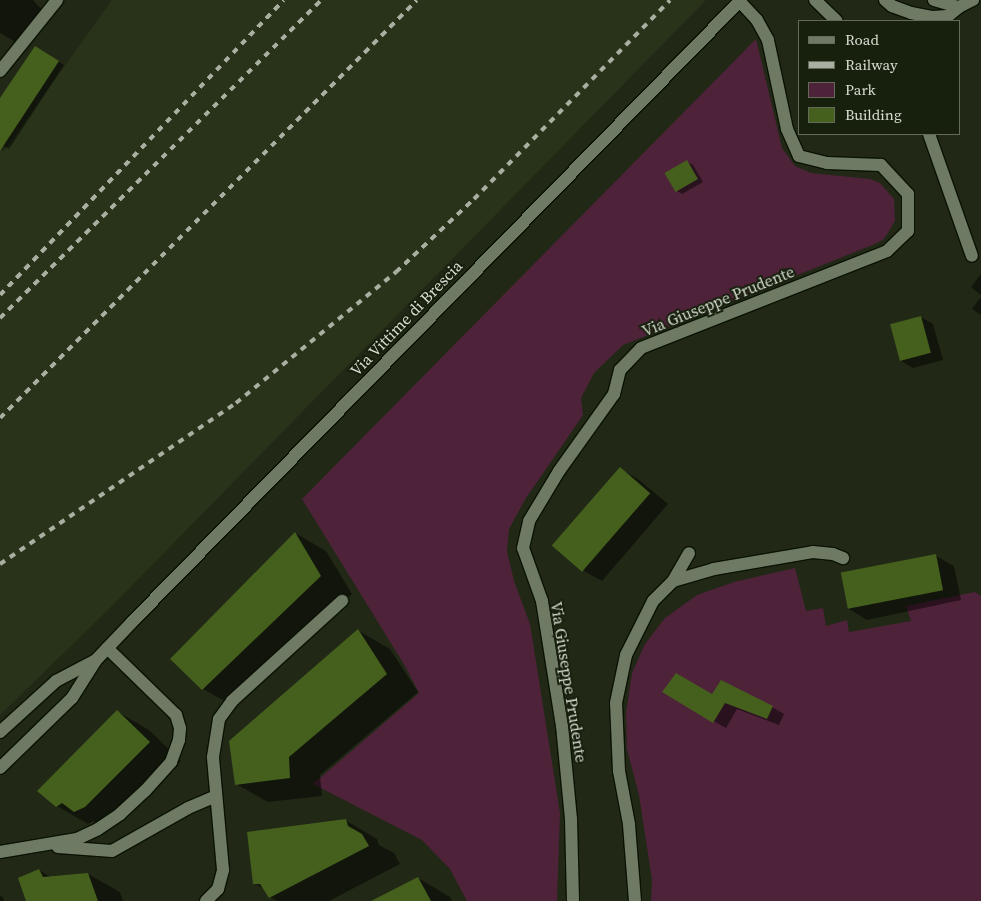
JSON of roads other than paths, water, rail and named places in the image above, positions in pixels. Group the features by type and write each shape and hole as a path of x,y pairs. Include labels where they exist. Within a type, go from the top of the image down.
{"street":[{"path":"0,71 58,0"},
{"path":"815,0 836,20"},
{"path":"885,0 892,6 932,18 948,16 959,7 974,0"},
{"path":"934,0 959,7"},
{"name":"Via Vittime di Brescia","path":"0,768 72,698 96,660 107,648 740,1"},
{"name":"Via Giuseppe Prudente","path":"573,901 571,819 562,726 542,601 523,548 529,521 559,471 614,394 620,370 641,348 887,250 908,231 908,194 881,165 827,163 799,156 787,129 768,40 757,20 740,1"},
{"path":"928,135 972,256"},
{"path":"673,581 714,569 813,552 833,554 843,558"},
{"path":"635,901 630,824 620,771 616,703 626,655 653,601 673,581 689,553"},
{"path":"206,901 218,889 223,870 213,757 219,719 232,701 342,601"},
{"path":"0,852 78,839 120,814 145,791 171,762 179,740 180,728 176,715 107,648"},
{"name":"Via Vittime di Brescia","path":"0,732 56,681 96,660"},
{"path":"46,845 112,851 188,808 216,796"}],"railway":[{"path":"0,295 284,0"},
{"path":"0,318 321,0"},
{"path":"0,418 417,0"},
{"path":"0,564 236,403 396,272 474,199 670,0"}]}
